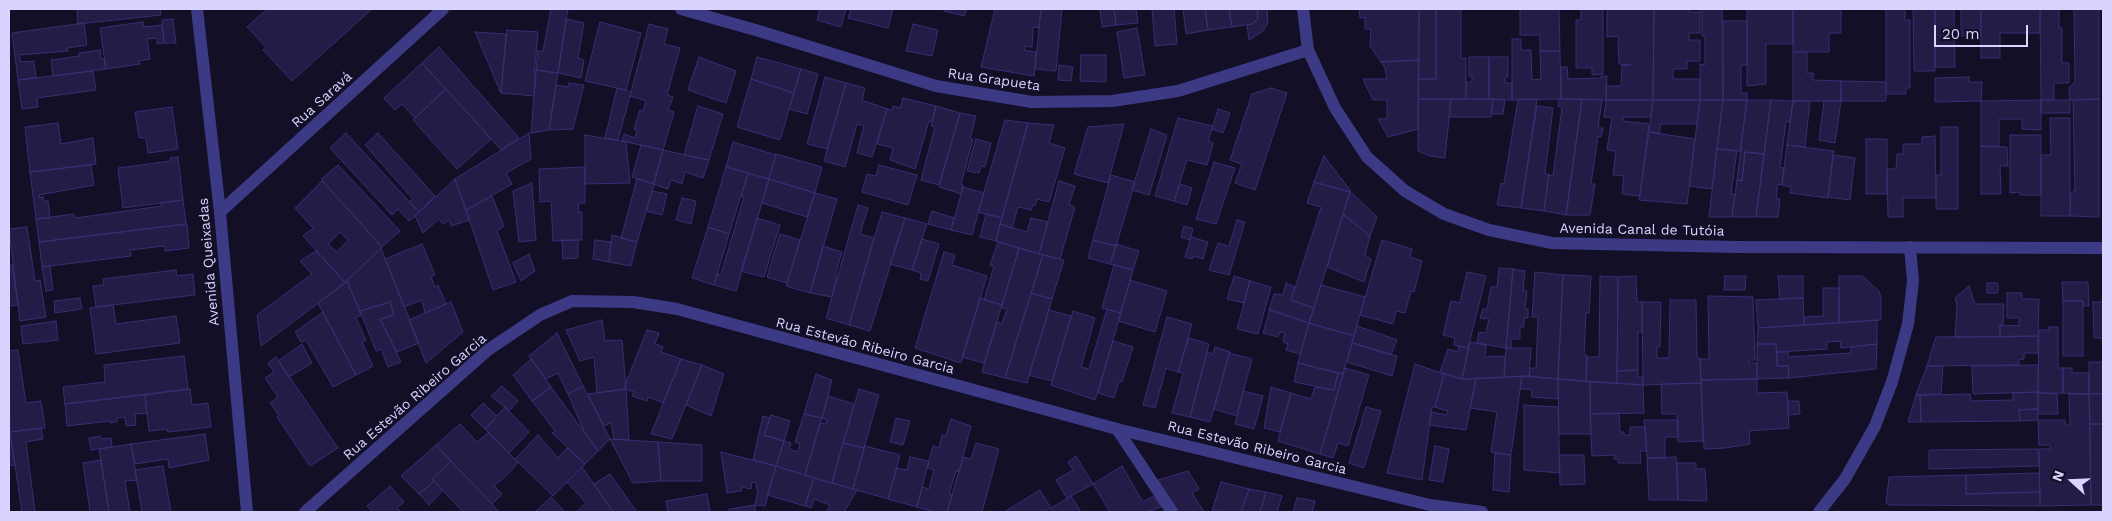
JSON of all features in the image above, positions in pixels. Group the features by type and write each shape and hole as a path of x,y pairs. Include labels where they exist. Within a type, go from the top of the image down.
{"street":[{"name":"Avenida Queixadas","path":"197,9 220,212 247,512"},
{"name":"Rua Saravá","path":"220,212 443,9"},
{"name":"Rua Grapueta","path":"681,9 936,86 1032,102 1112,101 1178,91 1308,50"},
{"name":"Avenida Canal de Tutóia","path":"1303,9 1308,50 1335,108 1367,157 1405,191 1444,214 1489,230 1552,242 1736,247 2103,248"},
{"path":"1819,512 1845,479 1858,457 1875,426 1892,382 1908,324 1913,281 1910,247"},
{"name":"Rua Estevão Ribeiro Garcia","path":"305,512 488,350 540,315 572,301 633,302 677,308 1117,429 1430,505 1482,512"},
{"path":"1117,429 1172,512"}],"building":[{"path":"77,9 160,9 161,15 78,24"},
{"path":"267,9 372,9 292,81 263,50 266,47 247,27"},
{"path":"551,9 568,9 558,73 536,70 538,51 543,51"},
{"path":"820,9 846,9 841,27 817,20"},
{"path":"851,9 893,9 888,28 848,18"},
{"path":"944,9 967,9 964,16 944,11"},
{"path":"995,9 1041,9 1039,28 1033,27 1032,47 1025,46 1024,50 1036,52 1034,76 981,67"},
{"path":"1041,9 1062,9 1056,71 1035,69"},
{"path":"1100,9 1114,9 1116,25 1102,27"},
{"path":"1114,9 1136,9 1138,23 1116,25"},
{"path":"1152,9 1174,9 1177,44 1155,46"},
{"path":"1183,9 1205,9 1208,30 1186,34"},
{"path":"1205,9 1229,9 1232,27 1208,30"},
{"path":"1229,9 1257,9 1258,19 1252,24 1232,27"},
{"path":"1257,9 1267,9 1268,23 1262,32 1249,40 1247,25 1252,24 1258,19"},
{"path":"1359,9 1419,9 1419,60 1381,62 1370,46 1371,29 1365,29 1365,17 1360,18"},
{"path":"1419,9 1436,9 1436,79 1418,79"},
{"path":"1436,9 1461,9 1461,58 1466,58 1466,99 1418,99 1418,79 1436,79"},
{"path":"1520,9 1559,9 1560,51 1540,51 1540,35 1520,35"},
{"path":"1581,9 1603,9 1603,74 1592,75 1592,68 1576,68 1576,20 1581,20"},
{"path":"1607,9 1654,9 1653,100 1606,100 1606,86 1621,86 1622,65 1631,65 1619,64 1618,36 1607,37"},
{"path":"1654,9 1689,9 1689,12 1700,12 1700,33 1689,33 1689,40 1700,40 1700,61 1687,61 1687,69 1673,69 1673,79 1700,79 1700,100 1653,100"},
{"path":"1700,9 1722,9 1723,100 1700,100 1700,64 1705,65 1705,36 1702,36 1702,12"},
{"path":"1747,9 1793,9 1793,44 1766,44 1766,84 1747,86"},
{"path":"1793,9 1841,9 1841,33 1829,33 1829,52 1793,52"},
{"path":"1886,9 1905,9 1905,20 1910,20 1910,88 1906,88 1906,94 1886,94"},
{"path":"1913,9 1935,9 1935,71 1914,71"},
{"path":"1935,9 1954,9 1955,67 1935,67"},
{"path":"1961,9 1981,9 1981,36 1961,36"},
{"path":"1981,9 2040,9 2040,33 2000,33 2000,58 1981,58"},
{"path":"2040,9 2059,9 2059,28 2062,28 2062,63 2069,63 2069,83 2054,83 2054,100 2041,100"},
{"path":"2074,9 2099,9 2099,99 2070,100 2069,88 2075,82"},
{"path":"173,19 176,43 164,43 162,20"},
{"path":"566,19 584,23 578,58 584,60 581,78 558,73"},
{"path":"1723,21 1747,21 1747,65 1741,65 1741,93 1747,93 1747,100 1723,100"},
{"path":"143,22 144,27 162,25 164,43 157,44 157,38 147,39 150,59 139,61 140,64 106,69 100,28"},
{"path":"600,22 641,33 626,90 585,81"},
{"path":"84,23 87,45 67,48 68,51 19,55 21,62 34,61 36,78 18,80 12,33"},
{"path":"649,24 668,29 664,44 680,48 667,95 673,97 668,110 674,112 663,150 622,141 624,134 635,138 637,130 634,129 640,110 643,111 646,101 630,96"},
{"path":"913,24 938,30 932,56 906,51"},
{"path":"1137,28 1145,75 1124,78 1117,32"},
{"path":"507,30 538,32 534,96 501,93"},
{"path":"475,32 506,34 501,93"},
{"path":"1512,39 1521,39 1521,50 1531,50 1532,80 1541,79 1540,51 1560,51 1561,99 1512,100"},
{"path":"439,47 519,138 501,150 422,63"},
{"path":"100,50 101,59 104,59 106,69 53,76 51,60 79,56 79,53"},
{"path":"1793,52 1807,52 1807,73 1813,73 1813,80 1841,81 1841,101 1793,101"},
{"path":"1081,55 1106,55 1106,82 1080,81"},
{"path":"699,57 736,71 726,103 688,90"},
{"path":"757,57 801,69 794,93 751,79"},
{"path":"1469,57 1489,57 1489,99 1466,99 1466,82 1472,82 1472,76 1469,76"},
{"path":"1489,57 1508,57 1508,77 1505,77 1505,83 1512,83 1512,100 1489,99"},
{"path":"1419,60 1418,129 1388,137 1378,119 1387,119 1387,100 1373,100 1363,79 1387,79 1385,68 1381,62"},
{"path":"422,63 446,89 415,118 402,104 395,110 384,98"},
{"path":"1059,65 1073,67 1071,81 1058,80"},
{"path":"1561,67 1567,67 1568,79 1601,78 1601,76 1607,76 1606,100 1561,99"},
{"path":"801,69 818,74 807,114 789,109"},
{"path":"536,70 558,73 549,130 531,133"},
{"path":"93,71 96,90 37,98 38,107 22,109 18,80"},
{"path":"825,77 846,83 827,149 807,144"},
{"path":"1969,77 1969,82 1982,82 1981,101 1935,102 1935,78"},
{"path":"751,79 794,93 780,140 737,127"},
{"path":"1841,81 1886,82 1886,101 1841,101"},
{"path":"569,83 584,85 573,129 549,130 556,85 568,87"},
{"path":"846,83 865,88 862,100 887,109 872,157 857,153 864,126 857,124 845,167 824,161"},
{"path":"617,88 631,92 618,140 605,138"},
{"path":"1271,88 1287,93 1255,190 1235,183 1242,164 1230,160 1252,94"},
{"path":"446,89 491,139 457,169 413,120"},
{"path":"903,98 936,106 932,122 929,121 915,169 890,160 893,148 877,144 887,109 892,110 893,106 900,108"},
{"path":"1418,99 1451,99 1445,158 1430,156 1418,151"},
{"path":"1451,99 1493,99 1491,117 1449,117"},
{"path":"1493,99 1505,100 1503,114 1491,114"},
{"path":"1518,99 1537,99 1521,208 1497,205 1501,183 1504,184"},
{"path":"1559,99 1582,99 1566,215 1544,211 1549,175 1553,176 1562,107 1558,106"},
{"path":"1582,99 1602,100 1598,128 1603,128 1601,137 1598,136 1591,184 1595,184 1590,215 1566,215"},
{"path":"2099,99 2099,217 2070,216 2071,192 2075,192 2073,100"},
{"path":"1606,100 1653,100 1651,117 1623,117 1623,121 1649,124 1640,196 1622,194 1624,176 1613,175 1616,151 1607,150 1612,117 1604,117"},
{"path":"1653,100 1700,100 1697,124 1661,124 1659,134 1649,132"},
{"path":"1700,100 1723,100 1712,189 1689,186"},
{"path":"1723,100 1747,100 1740,151 1717,149"},
{"path":"1747,100 1771,100 1764,154 1745,152 1742,181 1737,180"},
{"path":"1771,100 1793,101 1790,122 1786,122 1780,167 1784,168 1782,185 1778,184 1776,198 1780,199 1778,217 1756,217"},
{"path":"2041,100 2041,130 2022,129 2022,119 1999,119 1999,147 1981,146 1981,101"},
{"path":"2041,100 2070,100 2070,113 2041,113"},
{"path":"1793,101 1810,101 1805,147 1787,145"},
{"path":"1824,101 1841,101 1835,143 1819,140"},
{"path":"698,106 723,114 709,160 684,155"},
{"path":"936,106 960,113 939,185 921,180 935,127 931,126"},
{"path":"1537,106 1553,108 1545,174 1549,174 1544,211 1521,208"},
{"path":"172,107 178,149 148,153 146,138 139,138 135,112"},
{"path":"1218,109 1230,113 1223,133 1212,129"},
{"path":"960,113 976,116 970,139 973,139 961,184 963,185 961,194 939,187"},
{"path":"1178,118 1213,126 1208,141 1213,143 1207,165 1187,160 1174,201 1155,196"},
{"path":"2050,118 2070,118 2070,216 2041,216 2041,155 2051,155"},
{"path":"1005,120 1028,123 1002,218 978,212"},
{"path":"58,123 61,144 93,138 96,164 30,172 25,127"},
{"path":"1028,123 1054,125 1049,143 1065,148 1049,202 1037,199 1035,206 1033,205 1031,210 1018,207 1012,228 1000,224"},
{"path":"1124,124 1108,183 1074,174 1088,127"},
{"path":"1941,127 1958,127 1958,209 1936,209 1936,175 1941,175"},
{"path":"1151,129 1167,135 1149,195 1132,190"},
{"path":"1649,132 1695,139 1687,204 1639,200"},
{"path":"346,133 419,212 409,221 398,209 392,215 330,148"},
{"path":"378,133 435,196 419,212 409,202 413,199 365,145"},
{"path":"529,133 531,159 506,173 512,184 466,210 455,179"},
{"path":"585,135 626,142 630,183 585,184"},
{"path":"2010,135 2041,135 2041,195 2020,195 2020,192 2010,193"},
{"path":"1935,136 1936,198 1903,198 1903,217 1888,217 1887,169 1896,169 1897,154 1903,154 1903,144 1922,144 1922,137"},
{"path":"976,139 991,143 985,167 981,166 979,173 967,171"},
{"path":"1866,139 1887,139 1887,194 1866,194"},
{"path":"733,142 776,155 769,179 726,167"},
{"path":"641,145 663,150 654,184 632,177"},
{"path":"1787,145 1834,151 1828,198 1790,193 1791,187 1782,185"},
{"path":"1981,146 2007,147 2008,166 2000,166 2001,194 1981,194"},
{"path":"1717,149 1737,151 1731,194 1735,194 1732,217 1709,217"},
{"path":"663,150 709,160 703,178 685,172 682,184 671,180 668,189 653,184"},
{"path":"1745,152 1764,154 1756,217 1732,217 1737,180 1742,181"},
{"path":"776,154 822,167 815,193 769,179"},
{"path":"1833,155 1855,158 1850,200 1828,197"},
{"path":"1324,156 1350,190 1350,192 1314,182"},
{"path":"178,157 183,200 123,208 118,168 171,161 170,158"},
{"path":"1214,162 1235,168 1216,224 1196,219"},
{"path":"91,165 94,185 39,195 40,198 43,197 44,201 48,201 50,218 36,219 30,172"},
{"path":"338,165 400,231 382,247 321,179"},
{"path":"879,165 917,175 908,205 862,192 867,174 876,176"},
{"path":"585,167 585,203 579,203 578,212 582,212 582,240 553,241 551,201 540,202 539,169"},
{"path":"726,167 748,173 729,234 708,227"},
{"path":"748,173 769,179 736,291 714,285 717,274 721,274 744,197 741,196"},
{"path":"1111,175 1135,182 1116,246 1093,240"},
{"path":"455,179 469,220 451,226 449,220 443,224 439,219 423,233 415,216"},
{"path":"637,179 654,184 637,242 621,238"},
{"path":"769,179 815,193 807,217 762,203"},
{"path":"322,181 382,247 345,282 303,236 313,228 295,208","holes":["340,232 348,240 337,252 328,244"]},
{"path":"1059,181 1075,186 1069,205 1075,207 1060,259 1039,254"},
{"path":"1314,182 1350,192 1314,308 1291,300 1321,207 1307,203"},
{"path":"532,183 536,240 519,242 513,191"},
{"path":"1180,184 1192,188 1187,205 1174,201"},
{"path":"963,187 984,193 972,235 951,230"},
{"path":"652,191 667,194 662,215 646,211"},
{"path":"1350,191 1377,217 1370,236 1343,214"},
{"path":"815,193 837,199 810,293 786,286"},
{"path":"492,196 504,226 497,231 516,282 493,290 466,210"},
{"path":"682,198 696,201 691,224 676,220"},
{"path":"183,200 186,224 39,242 36,219 74,214 75,218 162,206 161,203"},
{"path":"858,205 868,208 860,234 874,238 849,325 826,318"},
{"path":"932,211 954,218 951,230 928,224"},
{"path":"882,212 905,218 870,331 849,325"},
{"path":"986,214 1002,218 996,241 980,237"},
{"path":"1343,214 1370,236 1365,255 1371,259 1364,282 1327,267"},
{"path":"757,218 780,225 764,277 741,271"},
{"path":"905,218 927,224 912,270 890,264"},
{"path":"1031,218 1048,222 1039,254 996,241 1000,224 1027,232"},
{"path":"1237,220 1245,222 1229,275 1209,270 1218,243 1229,246"},
{"path":"187,224 189,248 165,251 164,246 130,250 131,256 42,267 39,242"},
{"path":"1184,226 1193,229 1190,240 1181,237"},
{"path":"27,227 35,281 40,280 46,317 20,321 9,229"},
{"path":"708,227 729,234 714,285 692,278"},
{"path":"780,234 800,240 787,283 767,277"},
{"path":"612,235 637,242 631,266 609,262"},
{"path":"1191,237 1208,242 1203,259 1193,256 1192,259 1185,257"},
{"path":"922,239 939,244 928,281 920,279 921,273 912,270"},
{"path":"562,240 578,240 578,258 563,259"},
{"path":"595,240 611,242 609,262 593,259"},
{"path":"1093,240 1116,246 1110,264 1088,258"},
{"path":"1382,240 1412,249 1410,257 1422,261 1414,292 1411,291 1405,313 1396,311 1393,324 1360,315"},
{"path":"998,242 1019,248 1002,305 984,300 994,266 990,265"},
{"path":"422,244 435,275 431,277 435,287 438,285 446,304 425,313 422,300 404,307 385,259"},
{"path":"1116,244 1139,251 1133,270 1110,264"},
{"path":"823,246 842,252 835,276 837,277 832,297 810,293"},
{"path":"381,248 419,343 397,352 380,319 394,315 390,302 360,311 347,281"},
{"path":"1019,248 1043,255 1005,378 982,372 997,322 1002,324 1007,309 1002,308 1002,305"},
{"path":"316,251 345,283 261,346 257,315 312,274 300,261"},
{"path":"944,252 955,255 952,265 987,276 961,363 915,348"},
{"path":"529,254 535,271 521,281 513,263"},
{"path":"1043,255 1064,260 1052,299 1031,293"},
{"path":"9,265 12,265 18,305 9,306"},
{"path":"1114,265 1133,270 1121,313 1102,308"},
{"path":"50,266 53,290 46,291 42,267"},
{"path":"1499,268 1513,269 1506,348 1477,343 1479,332 1486,333 1489,319 1480,318 1483,309 1487,309 1491,287 1497,287"},
{"path":"1513,269 1525,271 1523,291 1527,291 1525,309 1528,309 1528,318 1524,318 1524,327 1520,327 1520,339 1511,339 1511,348 1506,348"},
{"path":"176,270 177,276 193,274 195,295 96,307 93,286 104,285 103,279"},
{"path":"1467,272 1486,276 1468,348 1454,345 1455,338 1443,335 1451,301 1460,303"},
{"path":"1535,272 1563,275 1558,379 1529,376 1530,368 1536,368 1538,317 1532,317"},
{"path":"1563,275 1591,276 1589,313 1586,313 1584,355 1587,355 1586,381 1558,379"},
{"path":"1234,276 1250,281 1244,303 1227,299"},
{"path":"1600,276 1618,277 1617,383 1586,381 1587,357 1599,357"},
{"path":"1636,276 1637,302 1642,302 1642,332 1638,332 1638,370 1617,371 1618,277"},
{"path":"1725,276 1746,276 1745,290 1724,290"},
{"path":"1778,276 1803,276 1803,298 1780,299"},
{"path":"1839,276 1862,276 1879,291 1881,298 1881,320 1839,323"},
{"path":"1130,280 1167,291 1155,332 1118,321"},
{"path":"347,281 361,315 356,318 366,340 362,342 373,366 356,375 318,303"},
{"path":"1250,281 1271,287 1258,334 1237,329"},
{"path":"2062,282 2088,282 2089,306 2083,306 2083,301 2063,301"},
{"path":"1286,283 1295,287 1291,300 1314,308 1309,323 1269,310 1274,294 1283,295"},
{"path":"1987,283 1998,283 1998,293 1987,293"},
{"path":"1321,285 1365,297 1354,336 1309,323"},
{"path":"1969,286 1975,304 2004,304 2003,326 2000,325 2000,337 1955,337 1957,304 1955,298"},
{"path":"1823,288 1839,288 1839,323 1804,325 1804,317 1823,316"},
{"path":"1031,293 1052,299 1027,383 1005,378"},
{"path":"2007,293 2022,293 2022,299 2039,299 2038,336 2000,337 2000,325 2019,326 2019,318 2007,318"},
{"path":"1708,296 1753,297 1755,360 1749,360 1749,363 1757,363 1757,379 1701,380 1700,359 1709,359"},
{"path":"80,298 82,309 55,313 54,301"},
{"path":"980,298 1002,305 984,363 962,357"},
{"path":"1803,298 1804,325 1758,328 1756,300"},
{"path":"1670,300 1696,300 1697,358 1700,358 1701,383 1643,385 1642,302 1661,302 1660,347 1657,347 1657,358 1669,358"},
{"path":"2063,301 2083,301 2083,356 2063,356"},
{"path":"390,302 394,315 380,319 401,362 388,367 381,349 376,351 360,311"},
{"path":"451,302 463,332 426,363 409,320"},
{"path":"2093,302 2103,302 2103,338 2094,338"},
{"path":"113,305 116,324 176,316 180,343 96,354 90,308"},
{"path":"1107,309 1121,313 1095,400 1051,385 1073,311 1095,318 1081,367 1089,369"},
{"path":"1270,309 1309,323 1300,354 1286,350 1288,344 1283,342 1285,333 1280,332 1278,337 1263,333"},
{"path":"1049,310 1071,316 1052,381 1029,375"},
{"path":"323,312 356,375 333,387 306,340 301,342 295,332"},
{"path":"1167,317 1192,324 1178,372 1166,368 1155,408 1143,405"},
{"path":"602,320 605,341 622,340 626,389 597,393 594,357 580,361 566,330"},
{"path":"1877,320 1877,344 1841,348 1840,341 1827,342 1827,349 1777,352 1776,344 1757,344 1758,328"},
{"path":"56,321 58,340 23,344 21,326"},
{"path":"1309,323 1354,336 1343,374 1298,363"},
{"path":"1357,326 1397,340 1391,355 1352,343"},
{"path":"2049,327 2058,327 2058,368 2063,368 2063,393 2038,393 2039,330 2049,330"},
{"path":"647,330 659,333 655,344 663,347 661,352 681,359 663,403 648,397 647,401 632,396 634,392 625,389"},
{"path":"557,333 583,386 568,394 558,373 546,379 529,356"},
{"path":"2038,336 2038,353 2024,353 2024,359 2019,360 2019,365 1927,366 1936,337"},
{"path":"1189,338 1209,344 1190,417 1172,413 1183,373 1178,372"},
{"path":"1113,341 1133,347 1122,382 1119,381 1114,398 1098,393"},
{"path":"1470,342 1486,345 1485,357 1505,356 1504,377 1462,379"},
{"path":"1352,343 1397,356 1392,376 1347,362"},
{"path":"302,344 312,363 289,377 278,361"},
{"path":"1757,344 1776,344 1777,366 1788,366 1789,378 1757,379"},
{"path":"1877,344 1876,369 1789,378 1788,366 1777,366 1777,352 1788,352 1788,357 1851,353 1851,347"},
{"path":"1459,346 1468,348 1462,379 1440,372 1448,349 1458,352"},
{"path":"1215,347 1230,352 1210,422 1190,417 1207,352 1213,354"},
{"path":"1506,348 1531,348 1529,376 1504,377"},
{"path":"18,350 26,403 41,401 45,428 10,432 9,351"},
{"path":"1229,353 1252,359 1237,416 1214,409"},
{"path":"184,356 188,389 65,404 63,387 105,382 104,365"},
{"path":"276,357 338,448 310,466 277,417 279,415 270,403 278,397 265,378 274,372 268,363"},
{"path":"531,359 551,387 532,401 513,375"},
{"path":"681,359 702,365 672,439 651,434"},
{"path":"2089,362 2103,362 2103,394 2089,394"},
{"path":"1298,363 1338,373 1334,390 1294,382"},
{"path":"1415,364 1444,374 1435,407 1432,407 1422,480 1387,473"},
{"path":"702,365 724,374 711,416 686,405"},
{"path":"2038,365 2038,392 1973,394 1972,366"},
{"path":"1927,366 1943,366 1941,394 1916,395"},
{"path":"1345,368 1369,375 1348,446 1338,443 1333,458 1320,454"},
{"path":"2063,368 2072,368 2072,373 2089,373 2089,394 2063,393"},
{"path":"1638,370 1638,377 1643,377 1643,385 1617,383 1617,371"},
{"path":"1338,373 1343,374 1320,454 1278,441 1291,393 1311,399 1315,387 1334,390"},
{"path":"816,374 832,380 822,418 804,414"},
{"path":"1444,374 1462,379 1476,379 1466,430 1429,425 1431,412 1447,415 1448,411 1435,407"},
{"path":"1522,376 1511,455 1491,452 1497,412 1470,408 1476,379"},
{"path":"1522,376 1558,379 1558,399 1532,397 1531,389 1520,389"},
{"path":"1558,379 1590,382 1591,434 1559,434"},
{"path":"1757,379 1757,393 1787,392 1789,428 1749,431 1750,444 1704,449 1701,380"},
{"path":"1590,382 1643,385 1644,413 1590,414"},
{"path":"1701,383 1703,441 1678,442 1677,414 1662,414 1661,384"},
{"path":"502,386 518,401 509,411 491,396"},
{"path":"583,386 610,439 598,451 584,431 568,394"},
{"path":"551,387 598,451 585,464 552,433 555,431 532,401"},
{"path":"1271,387 1291,393 1280,432 1264,428"},
{"path":"190,389 192,405 208,403 211,427 168,432 167,429 149,431 145,395"},
{"path":"626,389 629,440 614,439 611,423 604,426 588,394"},
{"path":"859,389 879,395 864,448 843,443"},
{"path":"1243,391 1263,396 1254,429 1235,424"},
{"path":"2038,392 2038,409 2019,410 2020,421 1921,422 1920,395 1970,394 1971,401 2013,400 2013,393"},
{"path":"2038,393 2057,394 2058,414 2038,414"},
{"path":"2069,394 2089,394 2091,505 2040,506 2039,449 2050,449 2050,445 2039,445 2038,420 2065,420 2065,425 2070,425"},
{"path":"2089,394 2103,394 2103,424 2090,424"},
{"path":"145,395 147,413 135,414 136,425 126,426 125,417 117,418 117,422 110,423 110,421 67,426 65,404"},
{"path":"1916,395 1920,395 1921,422 1908,422"},
{"path":"828,396 854,404 832,483 805,475 820,423 826,424 827,420 822,418"},
{"path":"1788,401 1799,401 1800,414 1788,415"},
{"path":"483,403 497,416 485,429 471,415"},
{"path":"1524,405 1558,407 1560,473 1524,470"},
{"path":"505,407 529,432 509,453 485,429"},
{"path":"1366,407 1381,411 1364,468 1349,463"},
{"path":"2038,409 2038,420 2020,421 2019,410"},
{"path":"1619,413 1620,432 1624,432 1624,435 1630,435 1630,427 1645,427 1647,451 1640,451 1641,463 1618,463 1618,459 1614,459 1614,455 1592,456 1590,414"},
{"path":"804,414 822,418 805,475 776,466 784,441 791,443 789,449 798,452 800,444 795,442"},
{"path":"771,415 790,421 784,441 764,435"},
{"path":"763,416 770,418 764,435 784,441 776,466 753,460"},
{"path":"896,418 910,421 903,445 890,442"},
{"path":"951,419 971,426 959,472 956,471 949,494 952,495 947,512 934,512 917,507 922,487 929,489 934,470 927,468 933,446 939,448 942,435 946,436"},
{"path":"1644,420 1678,420 1678,437 1665,437 1665,458 1647,458"},
{"path":"460,424 477,442 488,433 518,462 494,486 502,494 492,504 436,445"},
{"path":"2090,424 2103,424 2103,505 2091,505"},
{"path":"41,428 43,439 26,442 35,512 22,512 10,432"},
{"path":"9,432 15,465 9,466"},
{"path":"205,434 209,460 169,468 168,459 135,464 131,444"},
{"path":"538,435 558,458 567,448 585,464 553,496 515,459"},
{"path":"100,436 101,439 111,438 112,447 91,450 89,438"},
{"path":"610,439 658,442 661,481 633,483"},
{"path":"658,442 702,445 702,481 661,481"},
{"path":"843,443 864,448 853,489 832,483"},
{"path":"976,443 999,449 982,512 947,512 963,457 971,459"},
{"path":"131,444 137,480 125,481 130,512 109,512 99,449"},
{"path":"436,445 451,461 432,479 434,481 419,494 401,476"},
{"path":"865,446 900,455 888,499 853,489"},
{"path":"1435,446 1449,449 1443,482 1429,480"},
{"path":"2038,449 2039,466 1929,469 1929,450"},
{"path":"721,452 776,466 765,506 755,505 758,489 756,488 757,483 752,482 751,489 742,487 741,491 727,493"},
{"path":"1495,453 1511,455 1509,492 1493,490"},
{"path":"1559,455 1584,455 1585,484 1560,485"},
{"path":"1076,456 1093,484 1067,498 1056,480 1073,470 1068,462"},
{"path":"910,457 929,461 917,507 888,499 897,468 907,470"},
{"path":"1676,457 1678,500 1649,500 1647,458"},
{"path":"101,460 109,512 90,512 83,463"},
{"path":"451,461 499,512 463,512 432,479"},
{"path":"1677,463 1696,463 1696,469 1705,469 1707,501 1678,500"},
{"path":"163,466 171,512 142,512 135,470"},
{"path":"776,466 814,478 805,506 767,495"},
{"path":"1122,466 1143,502 1153,496 1161,507 1147,512 1110,512 1093,484"},
{"path":"582,467 613,512 576,512 586,503 567,482"},
{"path":"1188,471 1199,489 1192,493 1204,512 1179,512 1158,480"},
{"path":"2039,473 2040,492 1966,494 1966,475"},
{"path":"610,474 637,512 613,512 594,484"},
{"path":"1966,475 1966,494 2040,492 2040,506 1889,505 1886,503 1889,477"},
{"path":"814,478 857,490 844,512 827,512 830,505 814,499 811,508 805,506"},
{"path":"434,481 443,490 429,505 419,494"},
{"path":"1221,482 1249,489 1241,512 1212,511"},
{"path":"390,486 404,502 397,508 401,512 373,512 367,506"},
{"path":"1249,489 1266,492 1260,512 1241,512"},
{"path":"1040,490 1051,508 1044,512 1004,512"},
{"path":"1266,492 1282,496 1277,512 1260,512"},
{"path":"707,494 710,512 668,512 666,501"},
{"path":"1071,496 1081,512 1053,512 1051,508"},
{"path":"551,497 565,512 535,512"},
{"path":"1297,498 1315,501 1312,512 1293,512"},
{"path":"755,505 755,512 729,512 729,509"}]}
